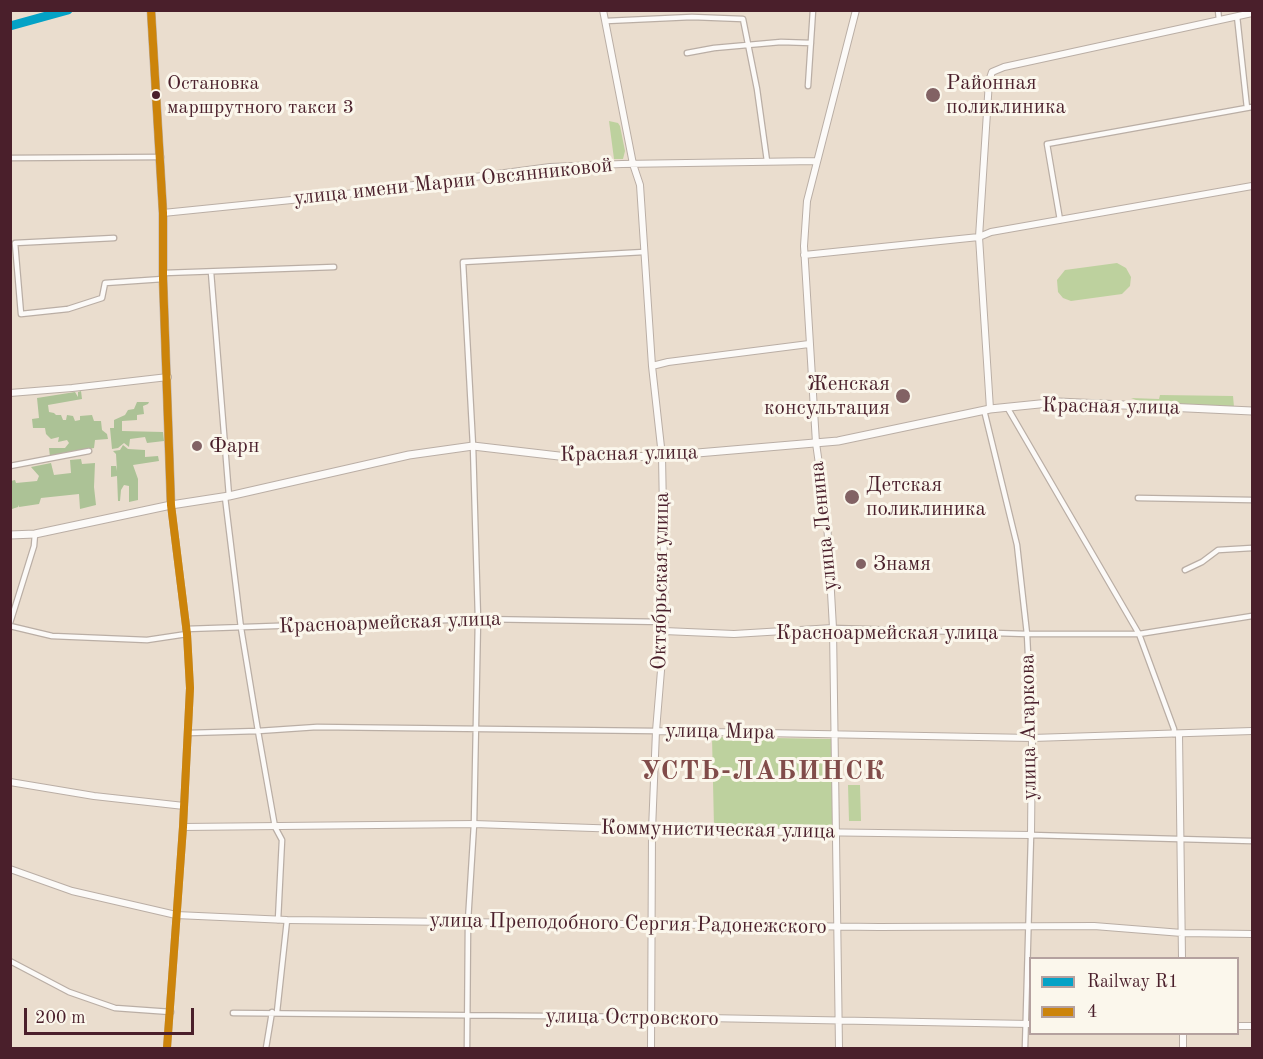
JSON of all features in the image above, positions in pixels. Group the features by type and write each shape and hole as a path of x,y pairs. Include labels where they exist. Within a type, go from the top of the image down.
{"main road":[{"path":"151,10 161,157 171,505"},
{"name":"Красная улица","path":"10,535 35,534 171,505 227,496 409,455 473,447 576,458 662,456 838,441 987,410 1059,402 1252,411"}],"street":[{"name":"Октябрьская улица","path":"603,10 633,164 640,185 652,366 662,456 665,622 656,731 652,830 651,1048"},
{"path":"808,86 813,10"},
{"name":"улица Ленина","path":"839,1048 833,628 827,521 816,443 804,255 807,201 856,10"},
{"path":"1218,10 1219,20 1252,13"},
{"path":"1060,220 1047,144 1250,108 1237,16"},
{"path":"606,21 692,17 743,19 757,89 767,161"},
{"name":"улица Агаркова","path":"1025,1048 1028,1024 1032,738 1027,634 1017,545 987,410 979,237 989,81 993,72 1004,67 1219,20"},
{"path":"687,53 714,48 782,42 811,43"},
{"path":"10,158 161,157"},
{"name":"улица имени Марии Овсянниковой","path":"163,213 331,196 550,167 816,161"},
{"path":"804,255 979,237 991,232 1252,186"},
{"path":"114,238 15,243 21,314 68,309 102,297 105,283 211,272 334,267"},
{"path":"467,1048 468,921 474,824 478,619 473,447 463,262 644,252"},
{"path":"211,272 227,496 242,628 275,827 282,840 278,920"},
{"path":"652,366 809,344"},
{"path":"10,393 168,377"},
{"path":"1007,407 1139,634 1177,734 1182,957"},
{"path":"10,466 89,451"},
{"path":"1138,498 1252,500"},
{"path":"167,1048 183,827 190,688 187,631 171,505"},
{"path":"10,625 34,546 35,534"},
{"path":"1185,570 1202,562 1218,549 1252,548"},
{"name":"Красноармейская улица","path":"664,631 734,634 833,628 1027,634 1139,634 1252,616"},
{"name":"Красноармейская улица","path":"10,625 52,636 147,640 187,631 478,619 665,622"},
{"name":"улица Мира","path":"188,733 317,727 1032,738 1252,731"},
{"path":"10,782 94,796 184,806"},
{"name":"Коммунистическая улица","path":"183,827 474,824 652,830 1031,835 1252,841"},
{"name":"улица Преподобного Сергия Радонежского","path":"10,869 72,891 176,915 278,920 838,927 1094,926 1182,933 1252,934"},
{"path":"266,1048 275,1012 287,920"},
{"path":"10,961 69,992 115,1008 171,1012"},
{"name":"улица Островского","path":"233,1013 1028,1024"}],"green space":[{"path":"609,121 618,123 620,126 625,151 623,159 614,159"},
{"path":"1117,263 1126,268 1131,277 1130,286 1122,294 1071,301 1063,298 1058,292 1057,280 1065,270"},
{"path":"81,391 82,399 48,405 49,412 61,415 63,420 66,420 67,415 73,416 75,421 80,420 80,416 92,415 94,421 101,421 102,430 107,434 108,439 95,440 94,448 50,457 49,448 65,448 69,443 67,440 58,442 59,437 51,439 46,434 45,428 33,428 32,419 39,418 37,398 75,392 78,397 78,392"},
{"path":"1160,395 1233,396 1234,407 1141,402 1131,398 1159,399"},
{"path":"137,402 149,402 143,406 144,414 137,415 137,420 122,421 122,431 163,432 164,441 147,443 145,437 130,439 129,447 124,443 112,449 110,428 114,428 114,420 125,415 128,410 134,409"},
{"path":"123,445 128,449 145,450 145,457 158,456 159,461 133,465 138,479 138,500 129,502 129,486 124,485 120,501 118,501 117,476 111,477 111,466 116,466 117,471 116,454 113,451 120,450"},
{"path":"81,459 82,464 95,463 96,505 80,509 79,494 41,498 39,504 19,507 18,505 12,509 11,520 11,481 15,480 16,483 37,481 39,476 31,467 51,463 54,475 71,473 70,460"},
{"path":"712,737 832,739 834,828 714,827"},
{"path":"848,785 860,785 861,821 849,821"}],"rail line":[{"name":"R1","path":"10,26 68,10"}],"transit line":[{"name":"4","path":"151,10 163,213 163,279 171,505 187,634 190,688 183,827 167,1048"}],"place":[{"name":"Остановка маршрутного такси 3","path":"156,95"},
{"name":"Районная поликлиника","path":"933,95"},
{"name":"Женская консультация","path":"903,396"},
{"name":"Фарн","path":"197,446"},
{"name":"Детская поликлиника","path":"852,497"},
{"name":"Знамя","path":"861,564"}],"district":[{"name":"УСТЬ-ЛАБИНСК","path":"763,772"}]}
